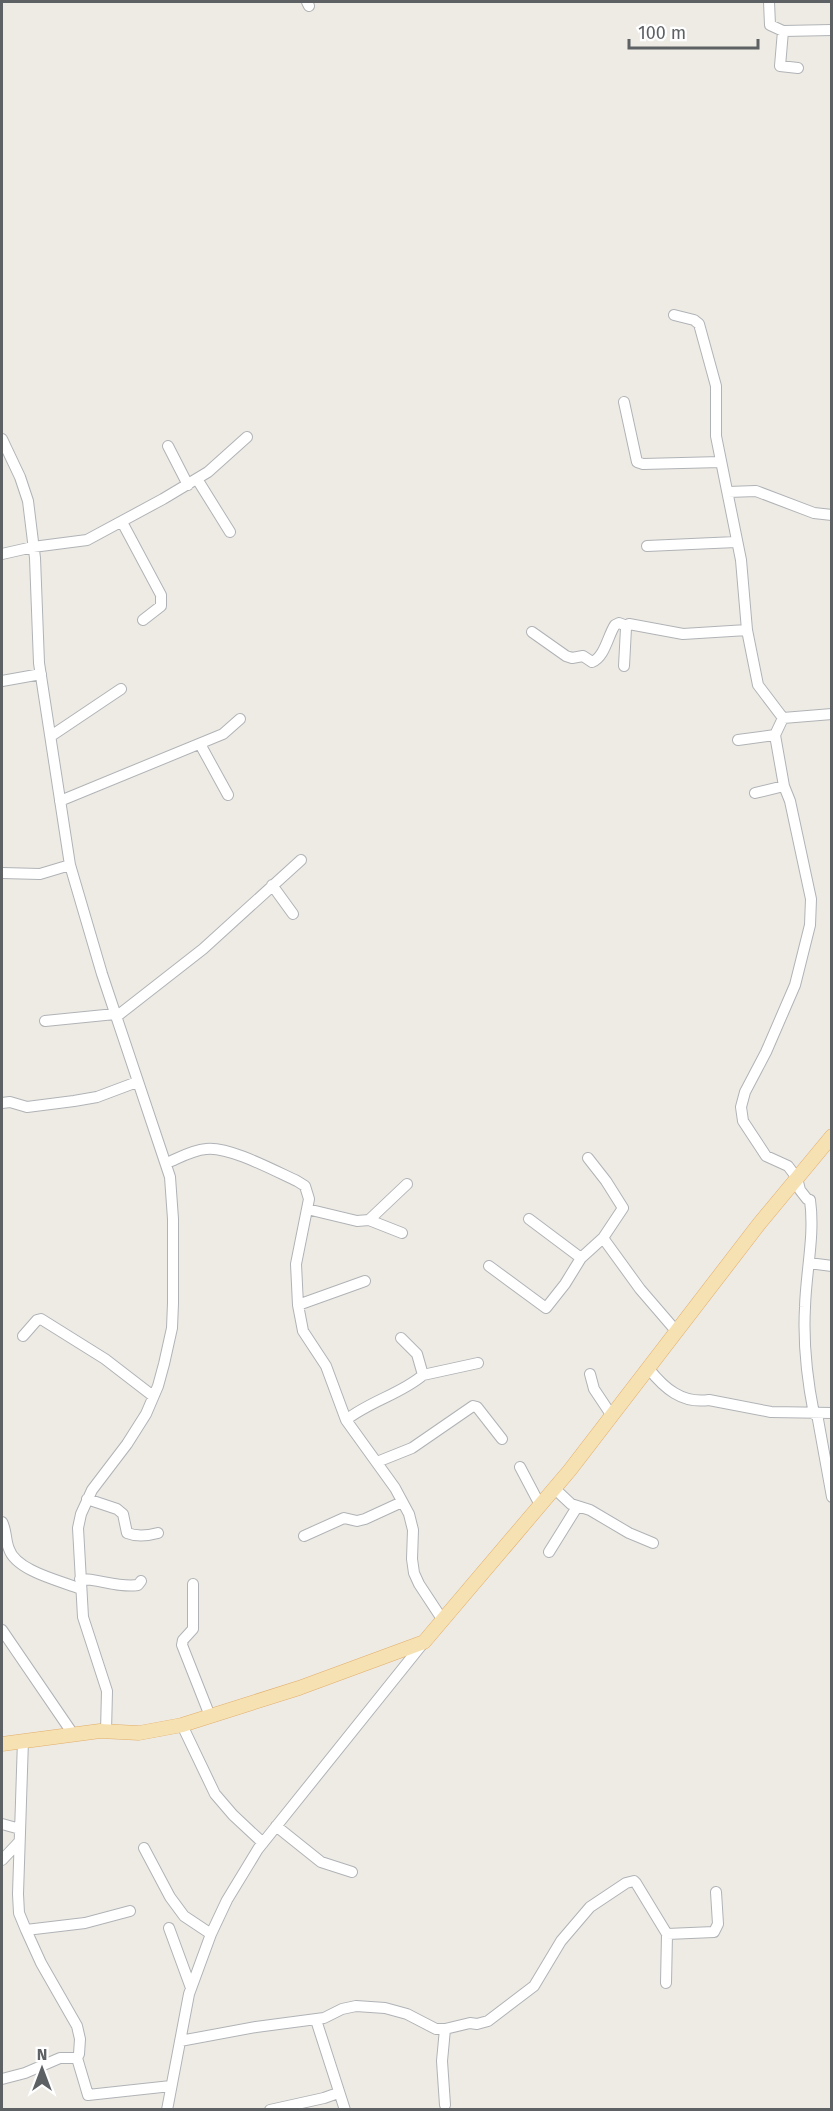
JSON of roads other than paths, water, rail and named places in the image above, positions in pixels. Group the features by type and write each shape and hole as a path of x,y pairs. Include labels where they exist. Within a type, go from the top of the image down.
{"main road":[{"path":"2,1744 106,1731 139,1733 182,1725 299,1688 424,1642 555,1489 831,1136"}],"street":[{"path":"769,2 770,25 783,31 831,30"},
{"path":"783,31 780,66 798,68"},
{"path":"674,315 691,319 699,324 716,386 716,436 741,560 747,630 758,685 783,718"},
{"path":"624,402 637,462 643,464 722,462"},
{"path":"2,554 33,547 87,540 208,472 246,437"},
{"path":"2,439 6,457 20,477 28,501 41,674 70,865 137,1082 142,1089 170,1177 173,1219 172,1328 164,1364 146,1414 99,1478 87,1499 78,1528 83,1617 107,1691 106,1731"},
{"path":"168,446 230,532"},
{"path":"728,492 756,492 814,513 831,515"},
{"path":"122,522 161,596 161,606 143,620"},
{"path":"647,546 736,542"},
{"path":"532,632 566,656 572,658 583,656 592,662 597,661 618,623 683,634 747,630"},
{"path":"624,666 627,626"},
{"path":"2,681 41,674"},
{"path":"51,736 120,689"},
{"path":"783,718 831,714"},
{"path":"783,718 775,735 784,786 790,801 811,898 810,925 795,985 766,1052 745,1092 741,1107 743,1121 766,1156 788,1166 797,1178 800,1190 810,1200 811,1237 805,1307 806,1360 831,1497"},
{"path":"60,801 223,734 240,719"},
{"path":"738,740 775,735"},
{"path":"200,744 228,795"},
{"path":"755,793 784,786"},
{"path":"45,1021 116,1016 203,949 301,860"},
{"path":"2,873 40,874 70,865"},
{"path":"272,885 293,914"},
{"path":"2,1103 10,1102 27,1107 74,1101 97,1097 137,1082"},
{"path":"167,1163 197,1150 208,1148 230,1152 305,1186 309,1199 297,1256 296,1279 303,1331 326,1366 346,1420 377,1462 411,1520 414,1573 418,1584 442,1619"},
{"path":"489,1266 546,1308 565,1284 581,1258 603,1238 623,1208 588,1158"},
{"path":"369,1220 406,1184"},
{"path":"307,1209 357,1221 369,1220 402,1233"},
{"path":"529,1218 581,1258"},
{"path":"603,1238 640,1289 677,1332"},
{"path":"809,1263 831,1266"},
{"path":"298,1305 365,1281"},
{"path":"23,1336 37,1320 41,1319 105,1359 153,1396"},
{"path":"400,1338 417,1354 423,1375"},
{"path":"346,1420 373,1402 416,1381 423,1375 478,1363"},
{"path":"649,1369 663,1387 683,1397 757,1410 831,1413"},
{"path":"590,1374 594,1389 612,1416"},
{"path":"377,1462 412,1448 473,1406 477,1407 502,1439"},
{"path":"520,1467 540,1505"},
{"path":"555,1489 571,1504 590,1510 629,1533 653,1543"},
{"path":"87,1499 117,1509 123,1514 127,1533 147,1536 158,1533"},
{"path":"304,1536 344,1518 365,1520 402,1502"},
{"path":"549,1552 577,1507"},
{"path":"2,1522 9,1549 17,1563 81,1584 97,1579 127,1587 138,1585 141,1581"},
{"path":"193,1584 193,1629 183,1640 182,1645 210,1716"},
{"path":"2,1630 73,1734"},
{"path":"167,2109 191,1988 211,1934 227,1900 263,1843 424,1642"},
{"path":"182,1725 215,1794 233,1815 263,1843"},
{"path":"23,1740 19,1913 46,1971 74,2019 80,2039 77,2058 88,2095 171,2086"},
{"path":"2,1824 20,1829"},
{"path":"276,1826 321,1862 352,1872"},
{"path":"2,1860 20,1842"},
{"path":"144,1848 170,1897 183,1916 211,1934"},
{"path":"180,2041 256,2027 324,2018 342,2008 356,2006 385,2008 406,2014 436,2029 488,2021 534,1986 561,1941 590,1907 626,1882 636,1883 667,1934 666,1983"},
{"path":"667,1934 714,1932 718,1923 716,1892"},
{"path":"26,1930 85,1923 130,1911"},
{"path":"169,1928 191,1988"},
{"path":"316,2019 345,2109"},
{"path":"445,2029 442,2061 445,2105"},
{"path":"2,2079 33,2070 60,2058 77,2058"},
{"path":"270,2109 338,2093"}]}
